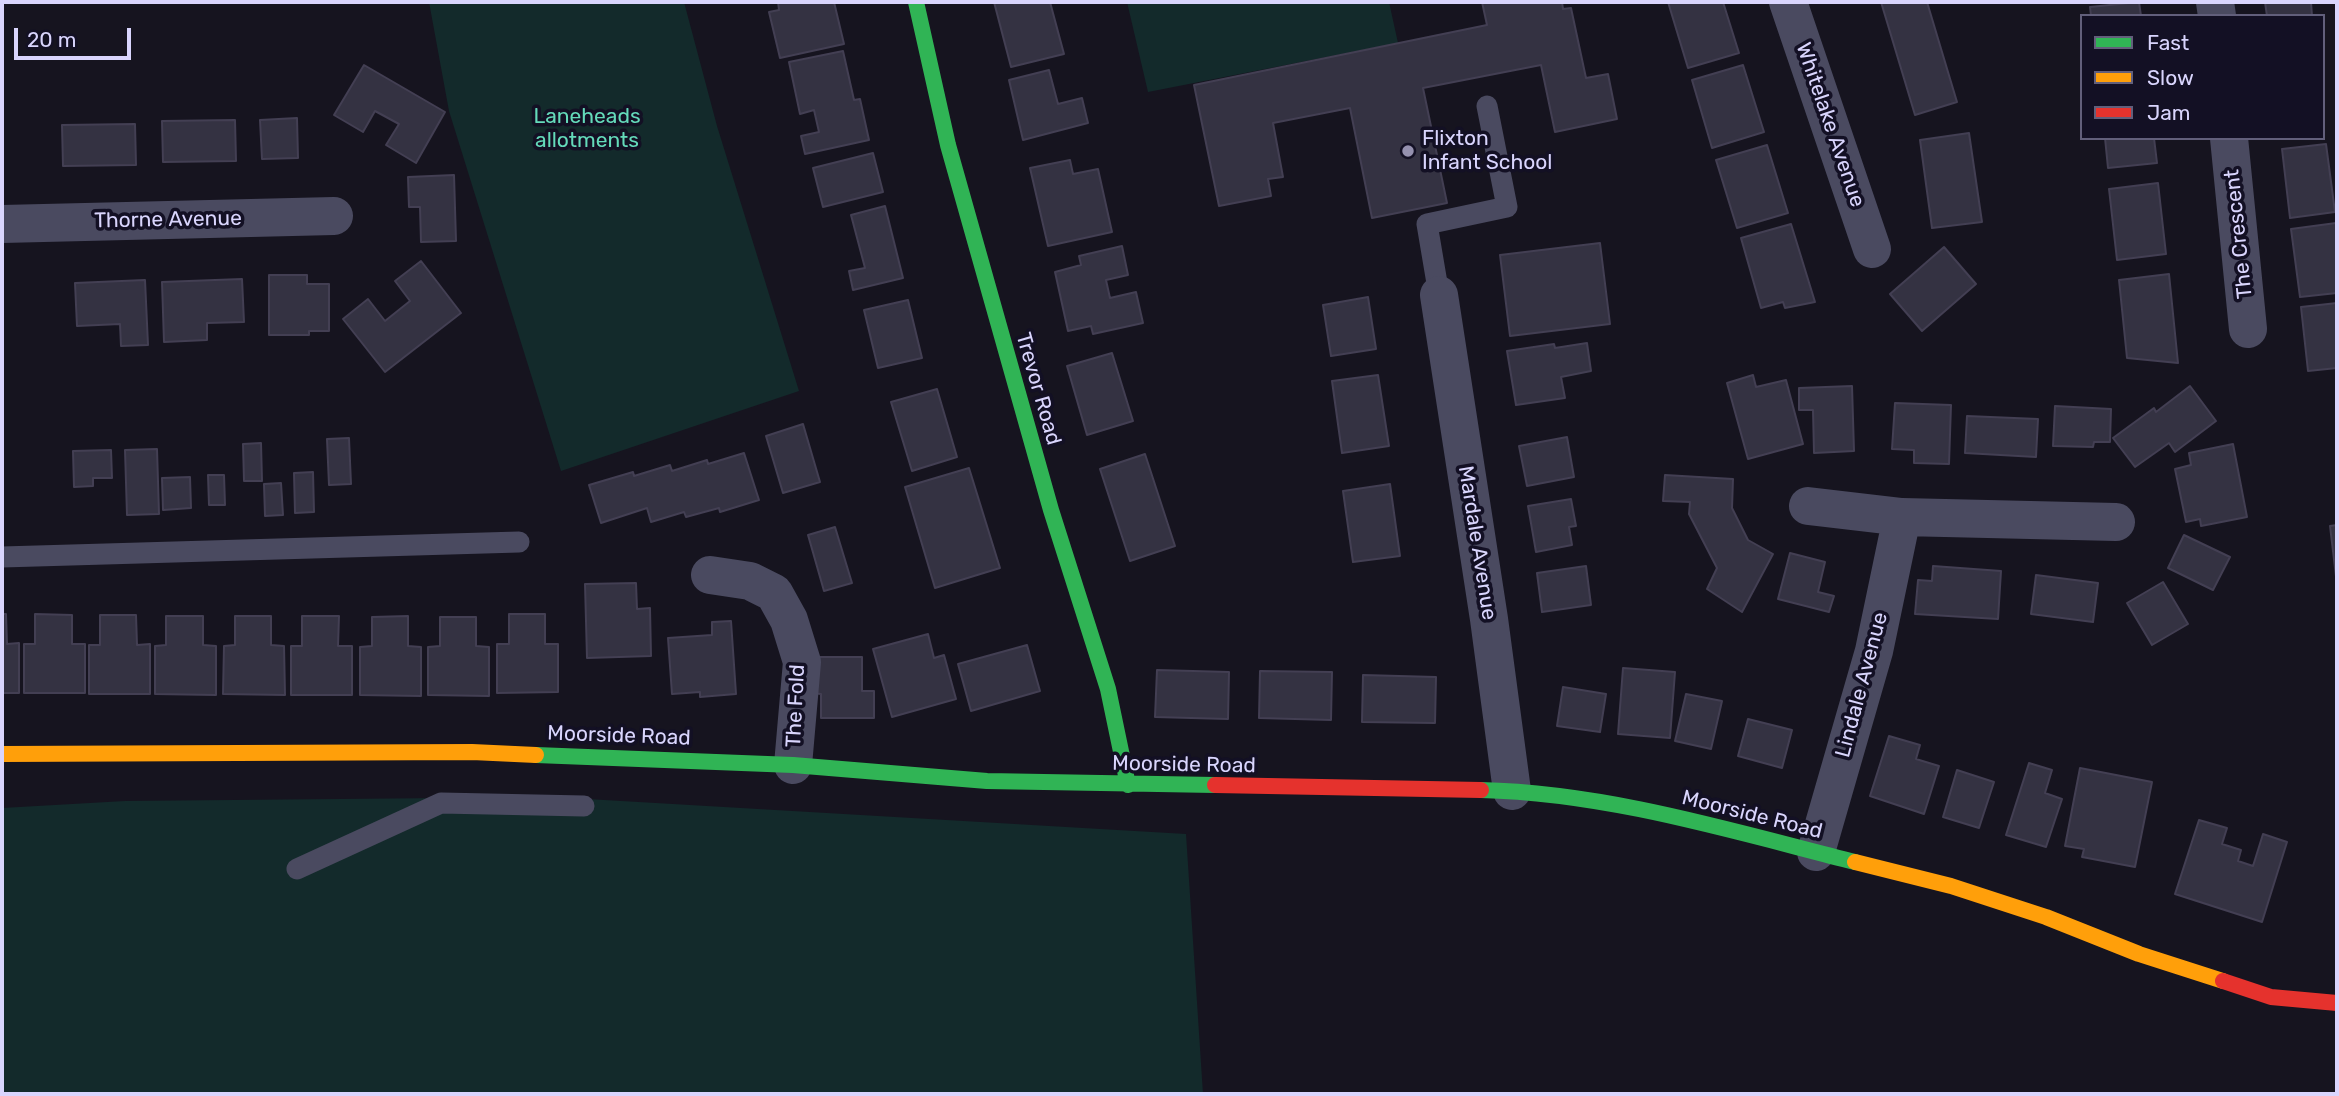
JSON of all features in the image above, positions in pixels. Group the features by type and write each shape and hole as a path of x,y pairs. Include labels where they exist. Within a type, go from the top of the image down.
{"street":[{"name":"Trevor Road","path":"916,2 948,145 1051,510 1108,689 1128,785"},
{"name":"Whitelake Avenue","path":"1788,2 1872,249"},
{"name":"The Crescent","path":"2229,140 2249,330"},
{"name":"Thorne Avenue","path":"2,224 334,216"},
{"name":"Mardale Avenue","path":"1439,295 1487,606 1512,791"},
{"path":"1808,506 1902,517 2116,522"},
{"name":"Lindale Avenue","path":"1816,852 1874,651 1902,517"},
{"name":"The Fold","path":"710,575 750,581 774,593 789,620 802,662 793,765"},
{"name":"Moorside Road","path":"2,754 472,752 793,765 987,781 1512,791 1643,809 1951,886 2046,917 2139,954 2271,998 2337,1003"}],"lane":[{"path":"1439,295 1427,223 1507,207 1488,106"},
{"path":"2,557 519,542"},
{"path":"296,869 441,803 584,806"}],"green space":[{"name":"Laneheads allotments","path":"429,2 684,2 717,126 799,391 561,471 449,111"},
{"path":"1127,2 1389,2 1398,43 1148,92"},
{"path":"553,797 1186,834 1203,1094 2,1094 2,808 125,801"}],"building":[{"path":"778,2 834,2 844,44 780,58 769,12 779,10"},
{"path":"994,2 1050,2 1064,54 1011,67"},
{"path":"1482,2 1562,2 1563,9 1571,8 1586,78 1608,74 1617,119 1555,132 1541,65 1423,88 1447,203 1372,218 1350,108 1273,123 1283,177 1268,179 1271,196 1219,206 1194,85 1487,25"},
{"path":"1668,2 1723,2 1739,53 1688,68"},
{"path":"1881,2 1927,2 1957,102 1915,115"},
{"path":"2139,2 2141,14 2091,14 2090,7"},
{"path":"2265,2 2311,2 2312,14 2267,14"},
{"path":"843,51 854,100 860,99 869,140 805,154 801,136 819,132 814,110 800,114 789,62"},
{"path":"364,65 445,112 416,163 386,145 399,124 375,111 363,132 334,115"},
{"path":"1743,65 1764,132 1712,148 1692,80"},
{"path":"1049,70 1058,104 1082,98 1088,123 1023,140 1009,80"},
{"path":"297,118 298,158 262,159 260,120"},
{"path":"235,120 236,161 163,162 162,121"},
{"path":"135,124 136,165 63,166 62,125"},
{"path":"1969,133 1982,222 1932,228 1920,140"},
{"path":"2105,140 2154,140 2157,163 2108,168"},
{"path":"2326,144 2335,212 2290,218 2282,149"},
{"path":"1767,145 1788,213 1737,228 1716,160"},
{"path":"873,153 883,192 823,207 813,168"},
{"path":"1070,160 1073,174 1098,169 1112,232 1048,246 1030,168"},
{"path":"454,175 456,241 421,242 420,207 409,207 408,177"},
{"path":"2158,183 2166,254 2117,260 2109,189"},
{"path":"885,206 903,278 853,290 849,271 865,268 851,215"},
{"path":"2336,223 2337,293 2300,297 2291,229"},
{"path":"1791,224 1815,302 1785,308 1783,302 1761,308 1741,238"},
{"path":"1600,243 1610,324 1510,336 1500,255"},
{"path":"1122,246 1128,275 1106,280 1110,298 1136,292 1143,323 1093,334 1091,326 1068,331 1055,272 1081,265 1079,256"},
{"path":"1944,247 1976,284 1922,331 1890,294"},
{"path":"421,261 461,313 385,372 343,319 368,299 385,321 410,301 395,281"},
{"path":"2169,274 2178,363 2127,358 2119,280"},
{"path":"269,275 307,275 307,284 329,284 329,331 309,331 309,335 269,335"},
{"path":"242,279 244,322 207,323 207,340 164,342 162,282"},
{"path":"145,280 148,345 121,346 120,324 77,326 75,283"},
{"path":"1368,297 1376,349 1331,356 1323,305"},
{"path":"908,300 922,358 878,368 864,310"},
{"path":"2337,303 2337,368 2308,371 2301,307"},
{"path":"1587,343 1591,371 1561,377 1565,398 1516,405 1507,351 1554,344 1555,348"},
{"path":"1112,353 1133,421 1087,435 1067,366"},
{"path":"1378,375 1389,446 1342,453 1332,381"},
{"path":"1753,375 1756,387 1786,380 1803,444 1748,459 1727,383"},
{"path":"1852,386 1854,451 1814,453 1813,410 1799,410 1799,388"},
{"path":"2190,386 2216,421 2175,452 2169,443 2135,467 2113,438 2154,408 2156,412"},
{"path":"937,389 957,457 912,471 891,402"},
{"path":"1895,403 1951,405 1949,464 1914,463 1914,450 1892,449"},
{"path":"2055,406 2111,409 2110,442 2094,442 2093,447 2053,446"},
{"path":"1967,416 2038,419 2036,457 1965,453"},
{"path":"803,424 820,482 783,493 766,436"},
{"path":"1567,437 1574,477 1527,486 1519,446"},
{"path":"349,438 351,484 329,485 327,439"},
{"path":"261,443 262,481 244,481 243,444"},
{"path":"2233,444 2247,517 2201,526 2200,519 2186,522 2175,469 2191,465 2189,453"},
{"path":"157,449 159,514 127,515 125,450"},
{"path":"111,450 112,478 93,478 93,486 74,487 73,451"},
{"path":"744,453 759,500 720,512 719,508 686,517 684,512 651,522 647,508 601,523 589,485 633,472 634,476 670,465 672,471 707,460 708,464"},
{"path":"1145,454 1175,546 1130,561 1100,469"},
{"path":"969,468 1000,568 935,588 905,487"},
{"path":"313,472 314,512 295,513 294,473"},
{"path":"208,475 224,475 225,505 209,505"},
{"path":"1665,475 1733,479 1732,508 1748,540 1773,554 1742,612 1707,589 1717,568 1689,514 1690,502 1663,501"},
{"path":"190,477 191,508 163,510 162,478"},
{"path":"281,483 283,515 265,516 264,484"},
{"path":"1390,484 1400,556 1353,562 1343,491"},
{"path":"1571,499 1576,526 1569,527 1572,545 1536,552 1528,506"},
{"path":"2337,525 2337,585 2330,526"},
{"path":"835,527 852,583 824,591 808,535"},
{"path":"2184,535 2230,557 2213,590 2168,568"},
{"path":"1790,553 1825,562 1818,592 1834,596 1829,612 1778,599"},
{"path":"1586,566 1591,605 1542,612 1537,573"},
{"path":"1933,566 2001,571 1998,619 1915,614 1918,580 1932,581"},
{"path":"2036,575 2098,583 2093,622 2031,614"},
{"path":"2163,582 2188,624 2152,645 2127,603"},
{"path":"636,583 637,609 650,608 651,656 587,658 585,584"},
{"path":"2,614 6,614 7,644 19,643 19,693 2,693"},
{"path":"35,614 72,615 72,644 85,644 85,693 24,693 24,644 35,644"},
{"path":"509,614 545,614 545,644 558,644 558,692 497,693 497,644 509,644"},
{"path":"100,615 136,615 137,645 150,644 150,694 89,694 89,645 100,645"},
{"path":"166,616 203,616 203,645 216,646 216,695 155,694 155,646 166,645"},
{"path":"235,616 271,616 271,645 284,646 285,695 223,694 224,646 235,645"},
{"path":"302,616 339,616 338,646 352,646 352,695 291,695 291,646 302,646"},
{"path":"408,616 408,646 421,647 421,696 360,695 360,647 372,646 372,617"},
{"path":"440,617 476,617 476,646 489,647 489,696 428,695 428,647 440,646"},
{"path":"731,621 736,694 700,697 700,692 672,694 668,638 712,635 712,622"},
{"path":"928,634 934,658 944,655 956,699 892,717 873,649"},
{"path":"1027,645 1040,691 971,711 958,664"},
{"path":"812,657 862,657 862,691 874,691 874,718 821,718 821,694 812,693"},
{"path":"1623,668 1675,672 1670,738 1618,734"},
{"path":"1157,670 1229,672 1228,719 1155,717"},
{"path":"1260,671 1332,672 1331,720 1259,718"},
{"path":"1363,675 1436,677 1435,723 1362,722"},
{"path":"1563,687 1606,694 1600,732 1557,726"},
{"path":"1686,694 1722,701 1711,749 1675,741"},
{"path":"1748,719 1792,730 1782,768 1738,756"},
{"path":"1889,736 1920,745 1916,759 1939,766 1924,814 1870,796"},
{"path":"2029,763 2052,770 2045,793 2062,799 2046,847 2006,835"},
{"path":"2080,768 2152,782 2135,867 2082,857 2084,849 2065,846"},
{"path":"1957,770 1994,782 1979,828 1943,817"},
{"path":"2199,820 2227,828 2222,844 2241,850 2238,861 2253,866 2263,834 2287,842 2262,922 2175,894"}],"traffic: fast":[{"path":"916,2 948,145 1051,510 1108,689 1128,785"},
{"path":"536,755 793,765 987,781 1215,785"},
{"path":"1481,790 1576,798 1623,806 1716,826 1855,862"}],"traffic: slow":[{"path":"2,754 472,752 536,755"},
{"path":"1855,862 1951,886 2046,917 2139,954 2223,981"}],"traffic: jam":[{"path":"1215,785 1481,790"},
{"path":"2223,981 2271,997 2337,1003"}],"place":[{"name":"Flixton Infant School","path":"1408,151"}]}
